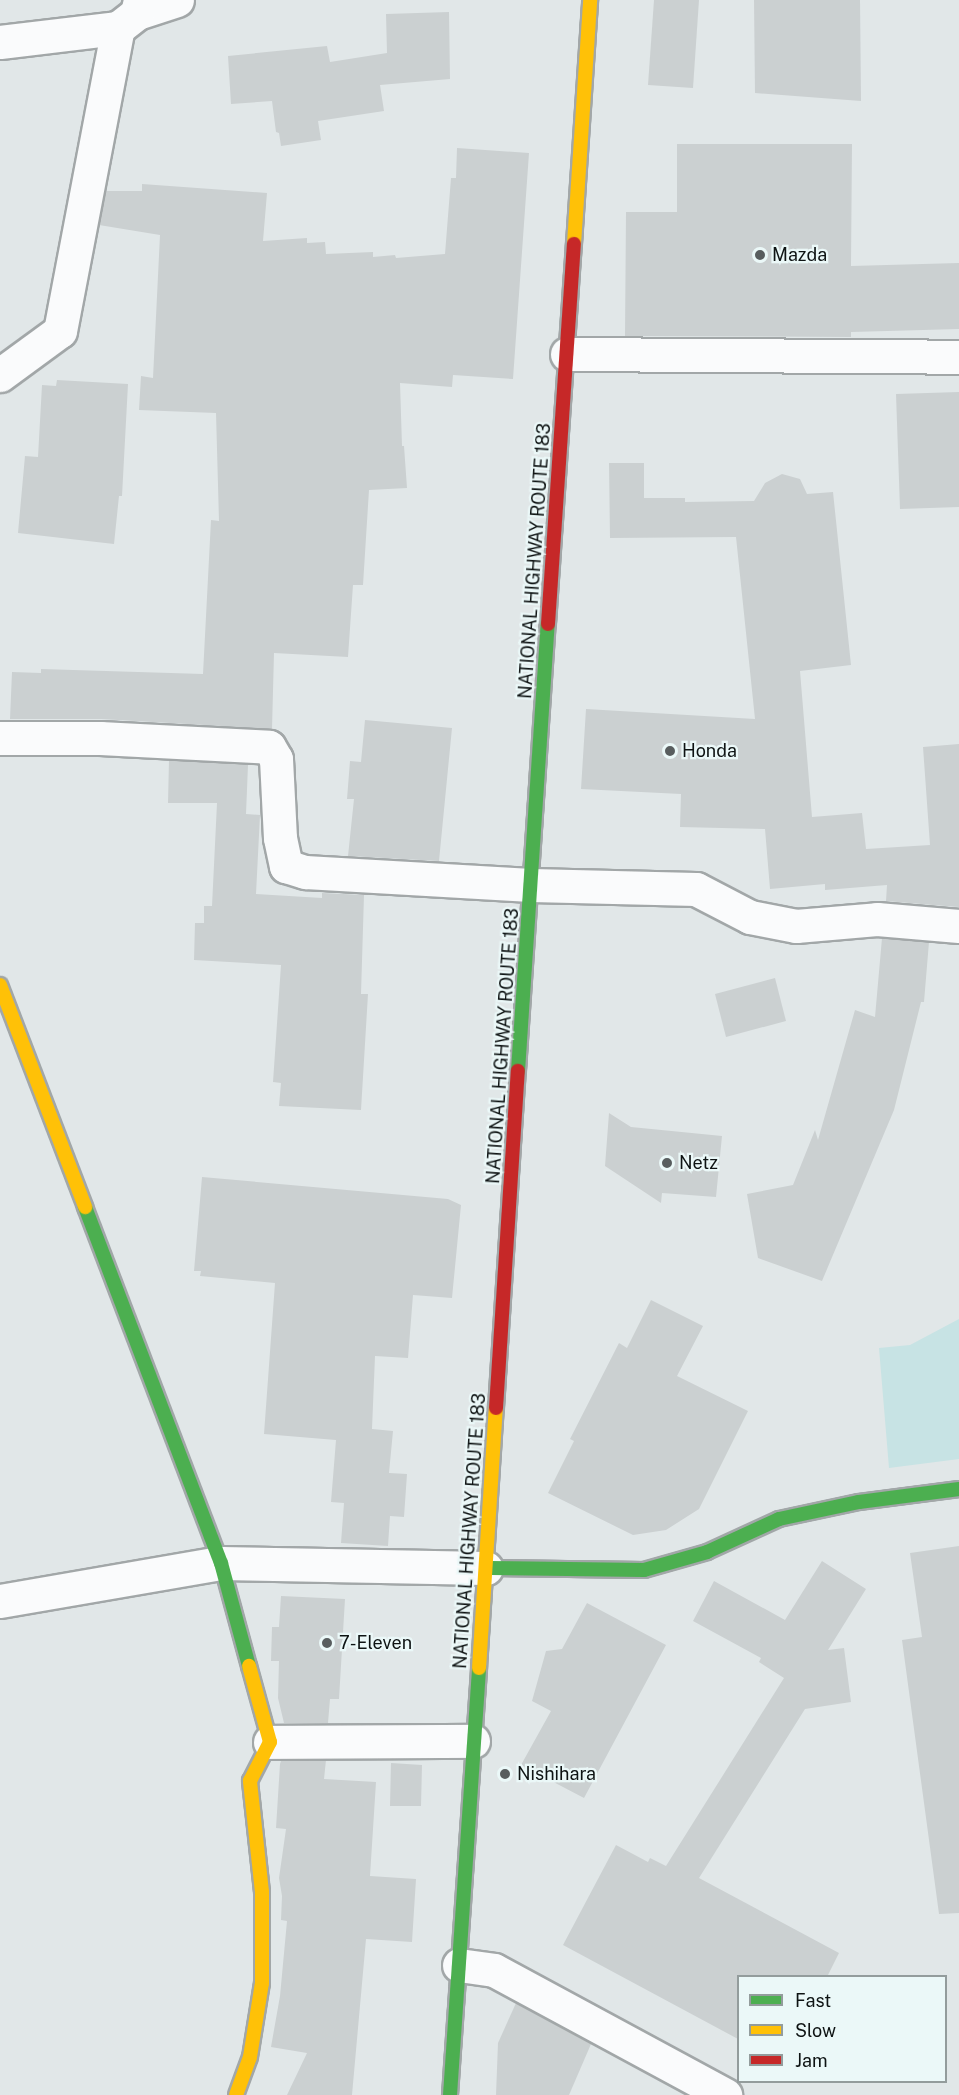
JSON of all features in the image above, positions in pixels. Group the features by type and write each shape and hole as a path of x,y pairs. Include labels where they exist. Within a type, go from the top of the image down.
{"main road":[{"name":"NATIONAL HIGHWAY ROUTE 183","path":"450,2095 590,0"},
{"path":"0,985 221,1563 270,1742 250,1781 262,1892 262,1983 250,2057 236,2095"},
{"path":"486,1568 644,1570 707,1552 779,1519 859,1502 959,1490"}],"street":[{"path":"0,42 132,13 177,0"},
{"path":"0,375 60,331 132,13"},
{"path":"567,354 959,357"},
{"path":"0,738 100,738 269,747 276,759 280,838 286,866 304,872 531,885 696,890 750,917 796,926 877,919 959,926"},
{"path":"0,1600 221,1563 486,1568"},
{"path":"270,1742 473,1741"},
{"path":"459,1965 494,1970 724,2095"}],"shaded area":[{"path":"959,1319 959,1459 889,1468 879,1348 910,1345"}],"building":[{"path":"654,0 699,0 693,88 648,85"},
{"path":"754,0 860,0 861,101 755,93"},
{"path":"449,12 450,79 380,85 384,111 318,121 321,140 281,146 279,133 276,132 272,101 231,104 228,56 327,46 330,62 387,53 386,14"},
{"path":"677,144 852,144 851,266 959,263 959,329 851,332 851,337 625,336 626,212 677,212"},
{"path":"457,148 529,153 513,379 453,375 452,387 400,383 402,446 404,446 407,488 369,490 363,585 353,585 348,657 274,653 272,729 101,719 10,719 12,672 41,673 41,669 203,674 211,520 219,521 216,413 139,410 141,376 153,378 160,235 99,225 106,191 142,191 142,184 267,193 263,241 307,238 307,243 325,242 326,254 373,252 373,257 395,255 396,258 445,254 451,178 456,178"},
{"path":"57,380 128,384 122,496 119,496 114,544 18,533 25,456 38,457 42,385 56,386"},
{"path":"959,392 959,507 900,509 896,394"},
{"path":"609,463 644,463 644,498 685,498 685,502 754,501 765,483 782,474 800,479 807,494 833,492 851,665 800,671 812,817 862,813 866,849 930,845 923,747 959,744 959,907 886,901 887,885 825,890 825,884 770,889 765,829 680,827 681,794 581,789 586,709 755,719 736,537 610,538"},
{"path":"365,720 452,728 439,861 348,856 354,799 347,799 350,761 361,762"},
{"path":"169,760 248,765 246,814 260,815 256,894 322,898 322,893 364,895 361,994 368,994 361,1110 279,1106 281,1083 273,1082 281,965 194,960 195,923 204,923 204,906 212,906 217,803 168,803"},
{"path":"882,938 929,942 924,1002 921,1002 894,1110 822,1281 758,1258 747,1194 793,1185 815,1130 818,1140 855,1010 875,1017"},
{"path":"775,978 786,1021 726,1037 715,994"},
{"path":"609,1113 631,1127 722,1136 716,1197 662,1193 661,1203 605,1166"},
{"path":"202,1177 448,1199 461,1205 452,1298 413,1295 408,1358 375,1356 372,1429 393,1431 389,1473 407,1474 404,1517 390,1516 388,1546 341,1543 344,1503 331,1502 336,1440 264,1434 275,1283 200,1276 201,1271 194,1271"},
{"path":"651,1300 703,1326 677,1376 748,1411 699,1509 666,1530 633,1535 548,1493 574,1441 570,1439 619,1343 627,1348"},
{"path":"959,1546 959,1913 939,1914 902,1640 922,1637 910,1553"},
{"path":"822,1561 866,1589 828,1650 844,1648 851,1702 805,1709 699,1878 839,1953 828,1975 737,1975 737,2038 563,1945 616,1845 648,1862 650,1858 666,1866 784,1678 759,1662 761,1658 693,1621 714,1581 785,1620"},
{"path":"281,1596 345,1599 339,1699 330,1699 328,1723 284,1723 278,1698 279,1661 271,1661 272,1627 279,1627"},
{"path":"587,1603 666,1645 584,1798 521,1765 551,1711 532,1701 546,1651 562,1649"},
{"path":"326,1760 324,1779 376,1782 370,1876 416,1879 412,1942 366,1939 352,2095 287,2095 307,2053 271,2047 280,1996 287,1921 281,1920 282,1896 279,1878 286,1829 276,1828 280,1764 281,1761"},
{"path":"391,1763 422,1765 421,1806 390,1806"},
{"path":"516,2003 591,2044 569,2095 496,2095 498,2043"}],"traffic: fast":[{"path":"518,1071 548,624"},
{"path":"85,1207 221,1563 249,1666"},
{"path":"486,1568 644,1570 707,1552 779,1519 859,1502 959,1489"},
{"path":"450,2095 479,1668"}],"traffic: slow":[{"path":"574,244 590,0"},
{"path":"0,985 85,1207"},
{"path":"479,1668 496,1408"},
{"path":"236,2095 250,2057 262,1983 262,1892 250,1781 270,1742 249,1666"}],"traffic: jam":[{"path":"548,624 574,244"},
{"path":"496,1408 518,1071"}],"place":[{"name":"Mazda","path":"760,255"},
{"name":"Honda","path":"670,751"},
{"name":"Netz","path":"667,1163"},
{"name":"7-Eleven","path":"327,1643"},
{"name":"Nishihara","path":"505,1774"}]}
